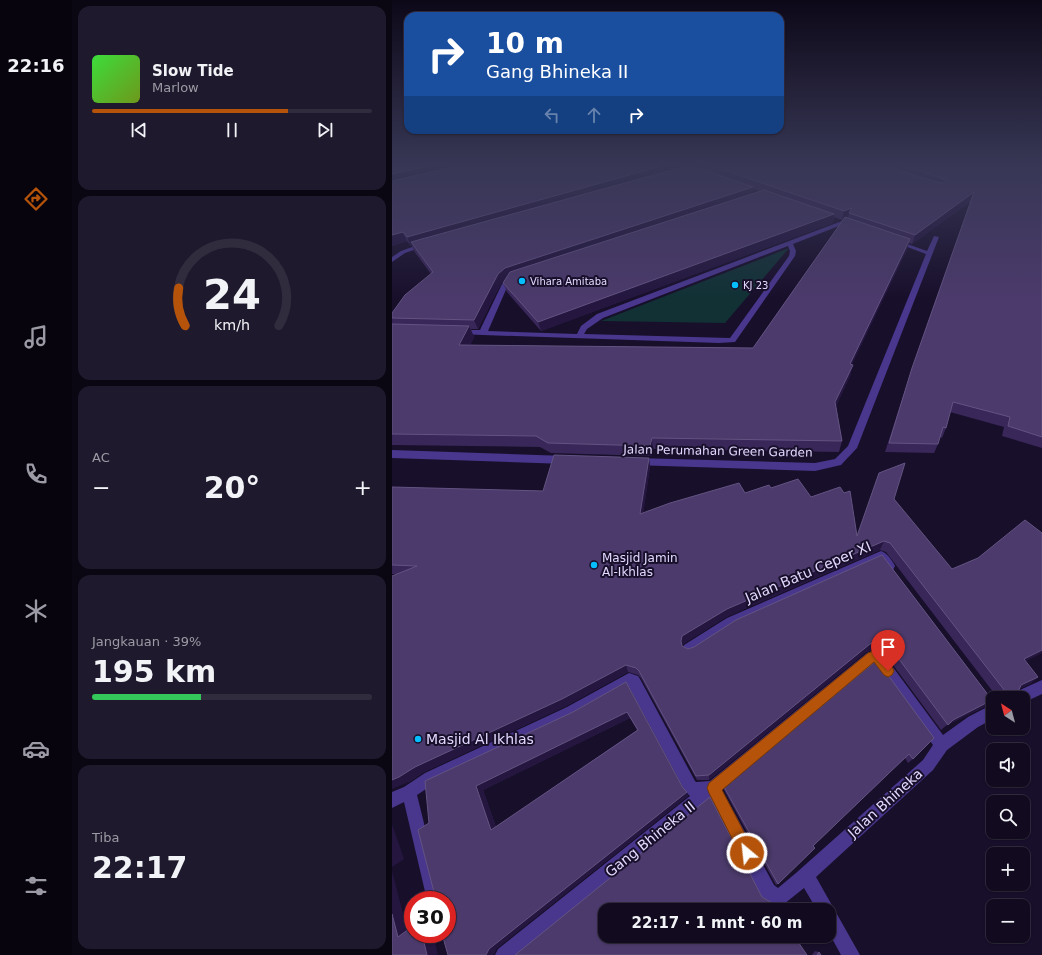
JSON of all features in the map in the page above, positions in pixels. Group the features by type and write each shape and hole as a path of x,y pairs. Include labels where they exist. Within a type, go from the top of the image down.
{"street":[{"path":"579,336 584,328 600,316 846,224 835,220"},
{"name":"Jalan Perumahan Green Garden","path":"624,461 815,467 838,462 852,448 928,253 936,237"},
{"path":"893,240 928,253"},
{"path":"392,260 403,252 435,242"},
{"path":"453,332 719,341 732,340 792,256 793,251 790,244"},
{"path":"483,333 505,284 510,279 525,273"},
{"path":"392,454 576,460"},
{"name":"Jalan Batu Ceper XI","path":"689,649 731,622 881,556 895,574"},
{"name":"Gang Bhineka II","path":"504,955 713,788 872,657 876,656 942,745"},
{"path":"392,800 409,792 430,778 572,712 629,680 633,681 635,684 693,790 713,788"},
{"path":"1030,692 1042,687"},
{"name":"Jalan Bhineka","path":"713,788 768,891 778,898 806,875 928,765 942,745 973,722 986,710"},
{"path":"409,792 433,891"},
{"path":"806,875 822,903"},
{"path":"836,928 851,955"}],"green space":[{"path":"789,248 725,323 601,321"}],"building":[{"path":"392,209 509,209 407,237 403,232 392,235"},
{"path":"532,209 687,209 505,268 498,274 474,320 392,318 392,313 405,295 433,272 411,242"},
{"path":"706,209 818,209 834,214 538,322 503,283 510,272"},
{"path":"837,209 850,209 844,211"},
{"path":"852,209 951,209 915,235 849,213"},
{"path":"968,209 1042,209 1042,437 1008,426 1010,417 953,402 946,428 943,427 938,444 889,443 912,368"},
{"path":"845,217 910,239 850,364 853,365 835,402 842,441 652,438 650,446 548,443 536,436 392,434 392,324 469,326 459,345 753,348"},
{"path":"554,455 649,458 640,514 670,503 739,483 745,493 769,485 771,488 798,479 811,497 840,487 844,493 850,491 857,536 879,473 905,463 894,499 952,569 978,558 1025,520 1042,533 1042,650 1024,659 1038,677 1021,685 1018,691 1005,691 890,543 884,541 727,609 682,636 682,646 688,649 694,647 736,620 882,555 986,692 986,703 953,720 948,725 890,647 880,641 870,644 709,775 696,776 639,671 636,668 626,665 562,699 415,767 392,780 392,576 417,566 392,565 392,487 543,491"},
{"path":"877,660 934,738 913,759 909,754 813,846 815,848 778,884 724,787"},
{"path":"626,682 683,788 687,792 489,949 486,955 448,955 445,943 456,943 456,891 434,891 418,830 429,823 425,781 573,712","holes":["627,712 638,730 491,830 476,786"]},
{"path":"710,797 762,897 772,903 598,903 598,943 799,943 807,955 515,955"},
{"path":"392,914 398,937 404,933 404,943 424,943 427,955 392,955"}],"place":[{"name":"Vihara Amitaba","path":"522,281"},
{"name":"KJ 23","path":"735,285"},
{"name":"Masjid Jamin Al-Ikhlas","path":"594,565"},
{"name":"Masjid Al Ikhlas","path":"418,739"}],"route":[{"path":"747,853 713,788 872,657 876,656 888,671"}]}
